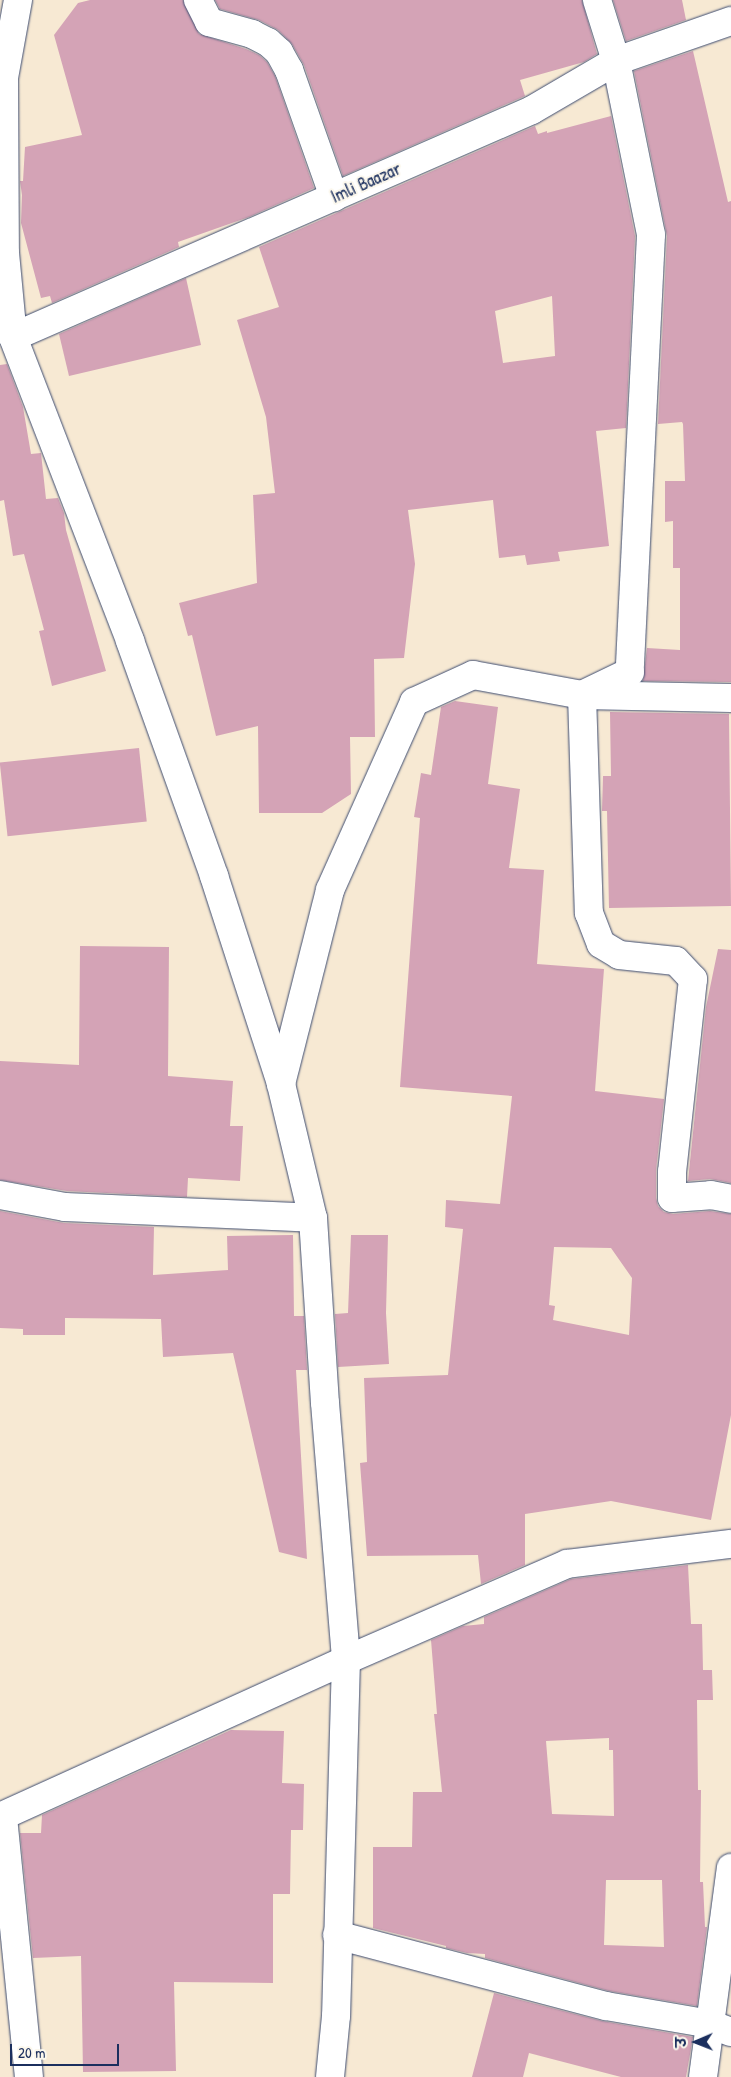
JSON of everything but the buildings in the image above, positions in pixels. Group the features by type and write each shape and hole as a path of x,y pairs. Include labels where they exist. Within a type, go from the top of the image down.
{"street":[{"path":"18,0 4,78 7,340 130,641 214,876 282,1084 313,1218 325,1403 346,1660 336,2016 330,2077"},
{"path":"198,0 209,22 252,34 268,42 279,52 289,70 334,197"},
{"path":"582,695 630,672 651,235 616,61 597,0"},
{"name":"Imli Baazar","path":"7,340 532,110 616,61 731,21"},
{"path":"282,1084 330,890 414,702 473,675 582,695 731,698"},
{"path":"582,695 589,913 601,944 619,955 676,961 693,979 672,1172 672,1198 711,1195 731,1199"},
{"path":"0,1195 65,1207 313,1218"},
{"path":"30,2077 1,1817 346,1660 568,1564 731,1544"},
{"path":"703,2077 721,2028 731,1868"},
{"path":"337,1935 606,2006 721,2028"}]}
